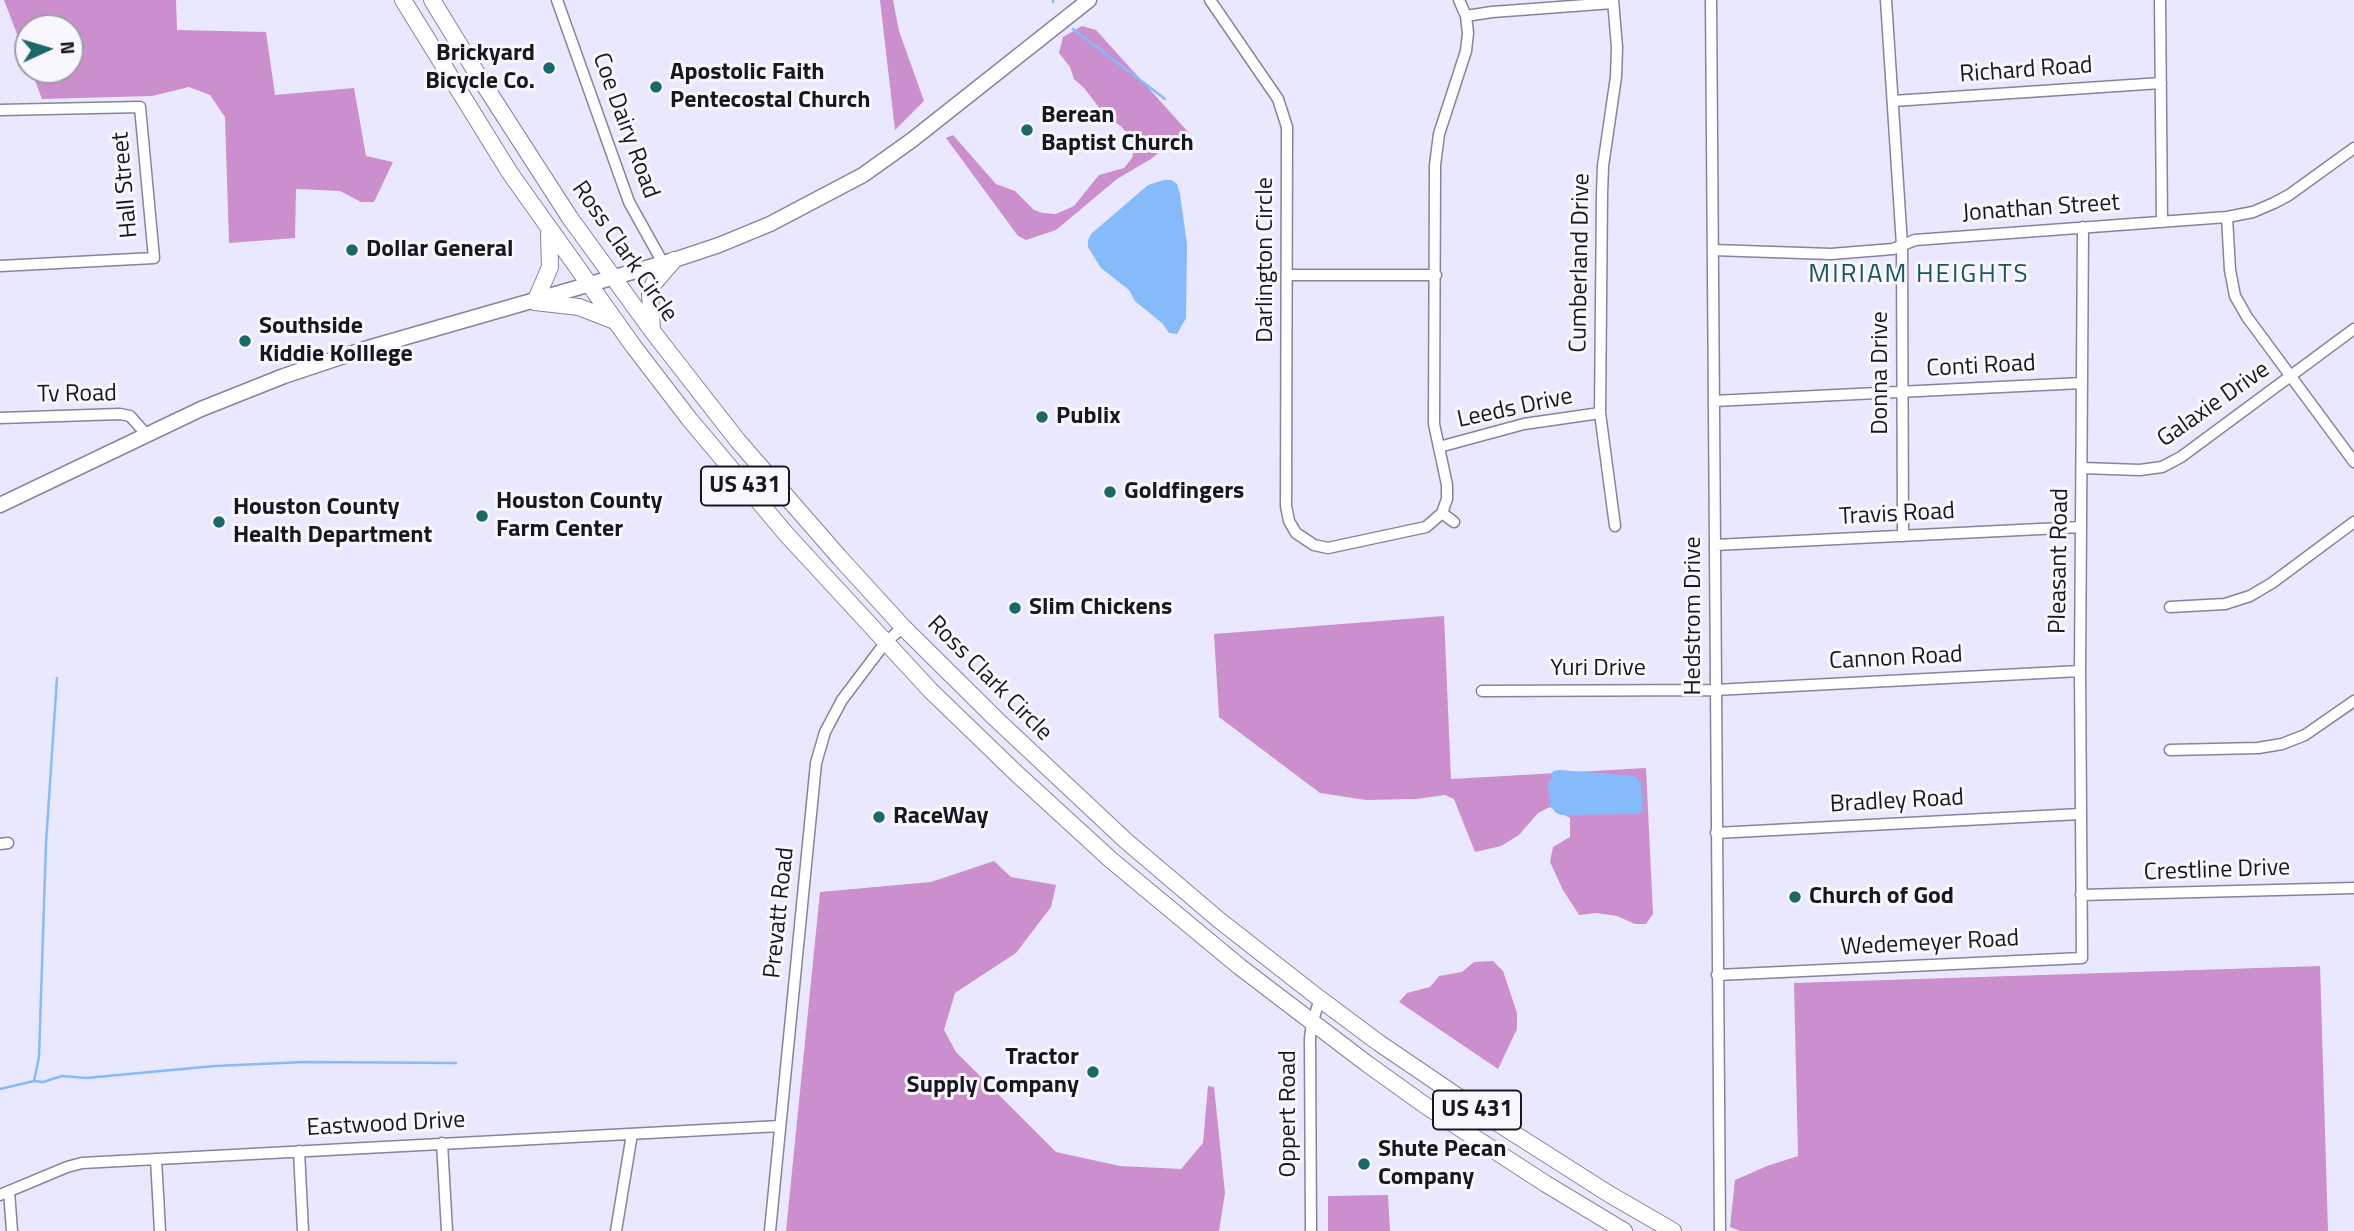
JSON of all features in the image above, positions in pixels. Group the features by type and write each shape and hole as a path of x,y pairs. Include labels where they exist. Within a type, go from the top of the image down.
{"highway":[{"name":"Ross Clark Circle","path":"403,0 459,93 548,228 690,420 787,535 885,643 972,731 1111,860 1205,939 1312,1023 1454,1125 1624,1231"},
{"name":"Ross Clark Circle","path":"432,0 512,129 612,277 653,332 738,440 903,627 1019,742 1125,840 1219,920 1386,1048 1488,1117 1673,1231"},
{"path":"548,228 550,267 535,302 579,307 615,321"},
{"path":"653,332 650,293 669,262"},
{"path":"787,535 800,526 815,530"},
{"path":"1111,860 1125,840"}],"main road":[{"path":"0,505 235,394 320,363 669,262 770,224 863,175 912,140 1089,0"}],"street":[{"name":"Coe Dairy Road","path":"557,0 629,202 669,262"},
{"name":"Darlington Circle","path":"1210,0 1278,99 1285,117 1288,137 1286,506 1298,543 1336,548 1419,530 1432,524 1442,513"},
{"path":"1454,522 1442,513 1448,492 1434,424 1436,149 1466,51 1466,16 1459,0"},
{"name":"Hedstrom Drive","path":"1711,0 1720,1231"},
{"name":"Donna Drive","path":"1886,0 1902,245 1903,536"},
{"path":"2160,0 2162,222"},
{"path":"1466,16 1613,1"},
{"name":"Cumberland Drive","path":"1613,1 1617,47 1616,77 1602,180 1600,413 1615,526"},
{"name":"Richard Road","path":"1893,101 2161,83"},
{"name":"Hall Street","path":"0,110 140,107 154,258 0,266"},
{"name":"Jonathan Street","path":"1713,250 1831,254 1893,249 1915,240 2227,217 2253,212 2289,195 2354,148"},
{"path":"2227,217 2230,271 2235,296 2247,317 2354,462"},
{"name":"Pleasant Road","path":"2081,895 2084,227"},
{"path":"1287,275 1436,275"},
{"name":"Galaxie Drive","path":"2082,468 2140,470 2162,467 2181,457 2354,329"},
{"name":"Conti Road","path":"1714,401 2082,383"},
{"name":"Leeds Drive","path":"1439,447 1524,424 1600,413"},
{"name":"Tv Road","path":"0,418 120,414 130,416 146,434"},
{"path":"2170,607 2225,604 2250,596 2272,583 2354,522"},
{"name":"Travis Road","path":"1715,545 2081,527"},
{"name":"Prevatt Road","path":"770,1231 816,763 825,732 842,700 885,643 903,627"},
{"name":"Cannon Road","path":"1715,690 2080,671"},
{"name":"Yuri Drive","path":"1482,691 1715,690"},
{"path":"2170,750 2258,748 2282,744 2305,735 2353,703"},
{"name":"Bradley Road","path":"1716,833 2080,814"},
{"name":"Crestline Drive","path":"2081,895 2354,888"},
{"name":"Wedemeyer Road","path":"1717,975 2082,958 2081,895"},
{"name":"Oppert Road","path":"1311,1231 1312,1023 1320,999"},
{"name":"Eastwood Drive","path":"5,1193 82,1163 780,1126"},
{"path":"616,1231 632,1134"},
{"path":"442,1143 447,1231"},
{"path":"299,1151 303,1231"},
{"path":"156,1159 160,1231"},
{"path":"5,1193 12,1231"}],"shaded area":[{"path":"4,0 176,0 177,30 266,32 275,95 354,88 366,156 393,162 374,202 361,202 340,191 296,189 295,238 229,243 225,117 210,95 189,87 152,96 42,99 36,84 84,84 84,14 14,14 14,26"},
{"path":"880,0 893,0 899,31 924,101 895,130"},
{"path":"1082,26 1096,30 1189,133 1117,179 1056,230 1026,240 1018,236 946,138 953,135 996,184 1015,191 1034,210 1043,213 1056,214 1074,206 1099,175 1124,168 1132,158 1135,144 1122,127 1104,114 1074,79 1070,67 1059,53 1063,37"},
{"path":"1444,616 1451,779 1646,768 1653,914 1646,924 1635,924 1617,916 1596,913 1579,915 1550,862 1553,847 1570,837 1570,818 1550,807 1538,813 1519,835 1501,846 1475,852 1454,799 1445,795 1416,799 1366,800 1320,793 1219,717 1214,634"},
{"path":"994,861 1011,877 1056,885 1051,907 1016,953 955,993 944,1030 956,1052 1056,1152 1120,1166 1181,1169 1203,1143 1208,1086 1214,1087 1225,1193 1219,1231 786,1231 820,892 931,882"},
{"path":"1493,961 1503,971 1517,1013 1517,1029 1498,1069 1399,1002 1407,993 1430,987 1439,976 1462,972 1474,962"},
{"path":"2320,966 2328,1231 1740,1231 1730,1227 1735,1180 1798,1156 1794,983"},
{"path":"1388,1195 1390,1231 1328,1231 1328,1196"}],"water":[{"path":"1164,180 1177,184 1187,244 1186,318 1177,334 1169,333 1163,324 1135,301 1129,290 1101,268 1088,247 1091,234 1148,185"},
{"path":"1553,771 1635,776 1641,783 1642,812 1556,813 1550,805 1548,786"}],"waterway":[{"path":"1073,29 1165,99"},
{"path":"34,1081 39,1057 46,843 57,678"},
{"path":"0,1089 62,1076 86,1078 215,1066 304,1062 456,1063"}],"place":[{"name":"Brickyard Bicycle Co.","path":"549,68"},
{"name":"Apostolic Faith Pentecostal Church","path":"656,87"},
{"name":"Berean Baptist Church","path":"1027,130"},
{"name":"Dollar General","path":"352,250"},
{"name":"Southside Kiddie Kolllege","path":"245,341"},
{"name":"Publix","path":"1042,417"},
{"name":"Goldfingers","path":"1110,492"},
{"name":"Houston County Farm Center","path":"482,516"},
{"name":"Houston County Health Department","path":"219,522"},
{"name":"Slim Chickens","path":"1015,608"},
{"name":"RaceWay","path":"879,817"},
{"name":"Church of God","path":"1795,897"},
{"name":"Tractor Supply Company","path":"1093,1072"},
{"name":"Shute Pecan Company","path":"1364,1164"}],"district":[{"name":"MIRIAM HEIGHTS","path":"1919,276"}]}
